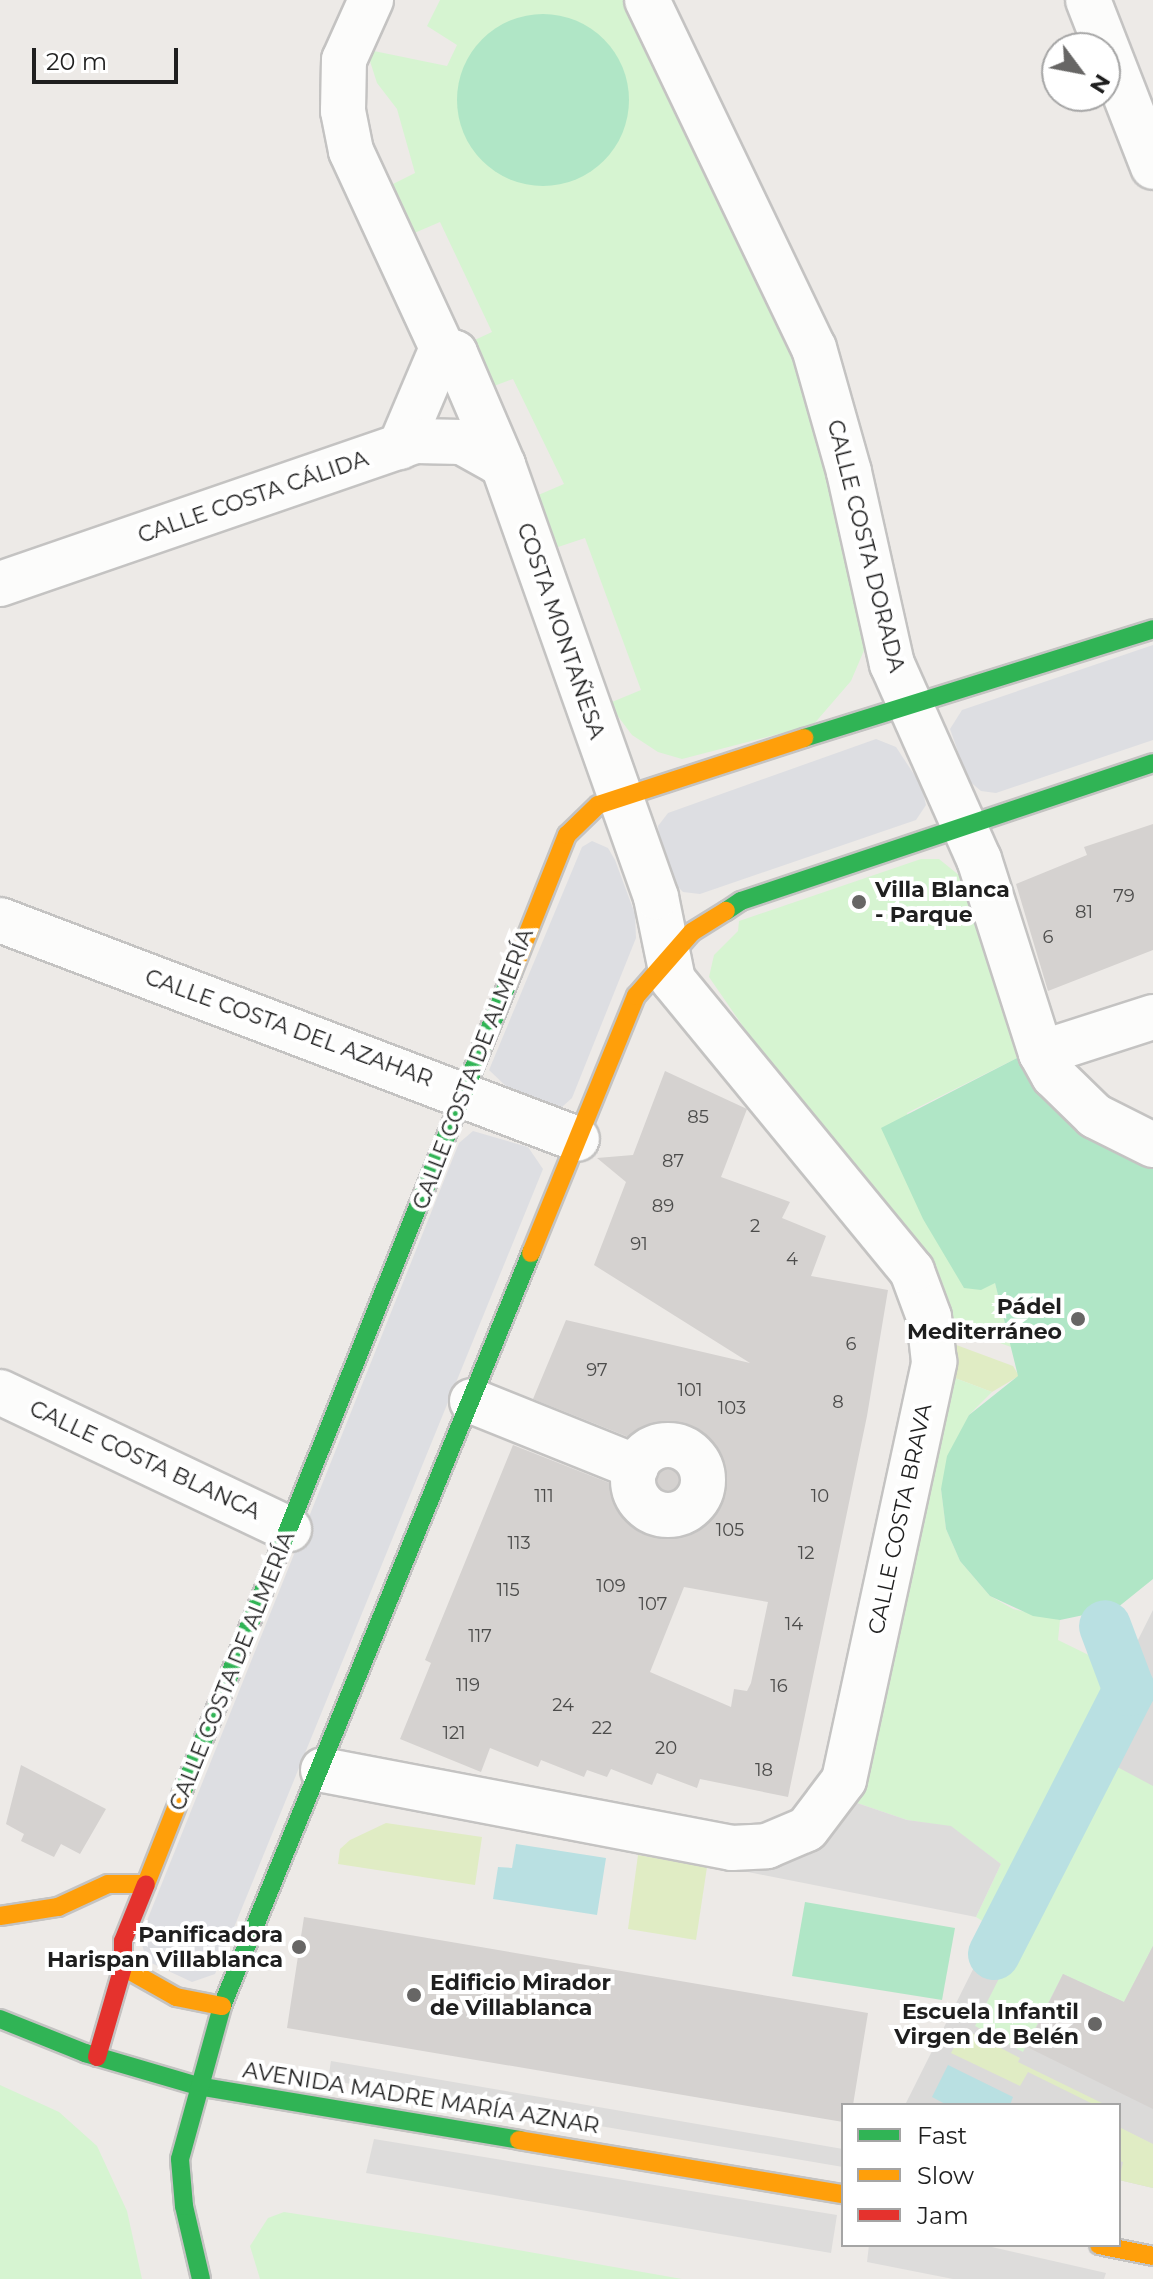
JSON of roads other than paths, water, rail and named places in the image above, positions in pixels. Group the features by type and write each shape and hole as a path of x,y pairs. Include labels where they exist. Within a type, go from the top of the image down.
{"street":[{"name":"CALLE COSTA DORADA","path":"647,0 814,348 847,461 892,664 962,828 979,859 1041,1053 1054,1076 1095,1116 1153,1145"},
{"path":"1088,0 1153,167"},
{"name":"COSTA MONTAÑESA","path":"366,2 344,60 343,111 351,151 442,348 455,353 503,465 621,796"},
{"path":"400,447 442,348"},
{"name":"CALLE COSTA CÁLIDA","path":"0,584 416,441 462,442 503,465"},
{"name":"CALLE COSTA DE ALMERÍA","path":"97,2057 123,1967 123,1941 567,835 598,805 621,796 1153,629"},
{"path":"201,2279 184,2206 180,2159 222,2006 323,1770 636,996 668,954 714,915 741,901 1153,763"},
{"name":"CALLE COSTA BRAVA","path":"323,1770 747,1849 782,1841 807,1829 844,1780 934,1362 929,1317 912,1271 678,989 656,897 621,796"},
{"name":"CALLE COSTA DEL AZAHAR","path":"3,928 461,1093 577,1139"},
{"path":"1041,1053 1153,1017"},
{"name":"CALLE COSTA BLANCA","path":"0,1392 289,1529"},
{"path":"472,1401 636,1467"},
{"path":"0,1916 58,1907 108,1884 146,1884"},
{"path":"123,1967 176,1997 222,2006"},
{"name":"AVENIDA MADRE MARÍA AZNAR","path":"0,2019 97,2057 198,2086 841,2194"},
{"path":"1109,2247 1153,2256"}],"water":[{"path":"516,1844 606,1858 597,1915 493,1899 498,1867 512,1868"},
{"path":"948,2065 1013,2097 1011,2103 943,2103 932,2097"}],"waterway":[{"path":"994,1954 1129,1690 1105,1626"}],"place":[{"name":"Villa Blanca - Parque","path":"859,902"},
{"name":"Pádel Mediterráneo","path":"1078,1319"},
{"name":"Panificadora Harispan Villablanca","path":"299,1947"},
{"name":"Edificio Mirador de Villablanca","path":"414,1995"},
{"name":"Escuela Infantil Virgen de Belén","path":"1095,2024"}]}
